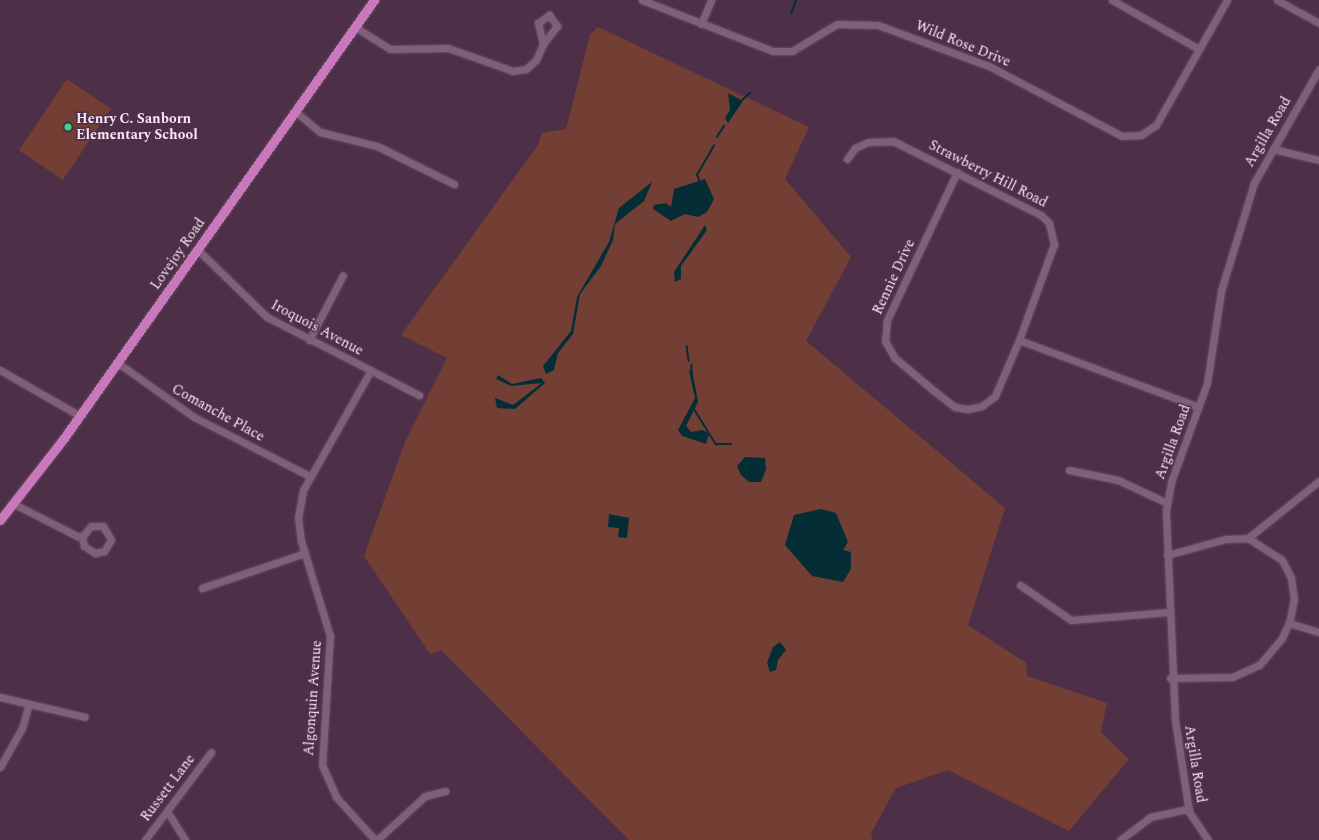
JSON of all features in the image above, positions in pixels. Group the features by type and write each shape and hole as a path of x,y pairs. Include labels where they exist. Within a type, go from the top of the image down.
{"main road":[{"name":"Lovejoy Road","path":"0,520 14,504 80,416 374,0"}],"street":[{"name":"Wild Rose Drive","path":"642,0 758,46 787,52 837,24 878,26 989,66 1122,136 1141,135 1156,124 1227,0"},
{"path":"701,24 711,0"},
{"path":"1112,0 1199,49"},
{"path":"1277,0 1319,23"},
{"path":"355,27 390,49 448,48 513,71 533,64 543,44"},
{"name":"Argilla Road","path":"1208,840 1189,809 1170,678 1167,503 1209,372 1221,291 1254,183 1319,69"},
{"path":"296,112 320,132 377,146 454,184"},
{"name":"Strawberry Hill Road","path":"847,159 855,148 883,139 902,144 1041,214 1052,228 1054,244 1019,340"},
{"path":"1273,149 1319,160"},
{"name":"Rennie Drive","path":"957,172 887,320 885,341 895,358 933,390 955,406 968,409 982,406 995,396 1019,340"},
{"name":"Iroquois Avenue","path":"198,250 258,311 310,340 419,395"},
{"path":"310,340 343,275"},
{"path":"1019,340 1199,407"},
{"name":"Comanche Place","path":"118,363 194,417 311,477"},
{"path":"0,370 80,416"},
{"name":"Algonquin Avenue","path":"371,370 303,490 298,517 305,553 330,636 322,765 336,798 376,840"},
{"path":"1069,470 1118,480 1167,503"},
{"path":"1248,538 1319,481"},
{"path":"14,504 82,537"},
{"path":"97,524 107,529 111,540 104,551 95,553 84,546 82,537 86,529 97,524"},
{"path":"1167,555 1225,539 1248,538 1271,549 1286,566 1294,592 1289,623 1274,650 1252,669 1224,678 1170,678"},
{"path":"202,588 305,553"},
{"path":"1020,585 1071,620 1169,612"},
{"path":"1289,623 1319,632"},
{"path":"0,697 85,717"},
{"path":"0,767 22,728 29,704"},
{"name":"Russett Lane","path":"144,840 212,752"},
{"path":"376,840 425,796 445,791"},
{"path":"1120,840 1150,816 1189,809"},
{"path":"167,811 185,840"}],"shaded area":[{"path":"598,27 809,127 785,179 851,257 806,341 1005,508 968,625 1026,663 1027,676 1107,703 1101,732 1129,759 1069,831 948,770 896,788 871,833 873,840 629,840 441,650 430,654 364,556 405,442 447,358 401,335 538,145 542,133 566,129 590,35"},
{"path":"67,79 111,109 63,180 19,150"},
{"path":"728,93 743,101 728,123 725,118 730,110"},
{"path":"705,179 714,199 707,212 698,217 685,214 671,221 653,209 654,205 666,203 671,207 674,189"},
{"path":"652,182 644,201 615,224 613,240 601,266 580,294 573,334 558,353 554,370 546,374 543,366 571,331 577,297 609,242 619,208"},
{"path":"705,225 707,230 681,266 681,279 675,282 674,272"},
{"path":"692,369 698,402 686,426 691,432 703,430 709,434 706,444 682,436 678,430 695,398 689,371"},
{"path":"498,375 512,384 541,378 545,383 515,409 497,408 495,398 513,405 542,383 511,386 496,379"},
{"path":"745,457 765,458 766,469 761,482 749,482 741,475 737,466"},
{"path":"821,509 836,513 848,542 843,550 851,552 851,569 843,582 812,576 785,545 794,515"},
{"path":"609,514 629,518 627,538 618,537 619,528 608,527"},
{"path":"780,642 786,650 778,660 776,670 770,672 767,663 773,647"}],"waterway":[{"path":"791,14 796,0"},
{"path":"742,100 750,93"},
{"path":"717,137 724,126"},
{"path":"700,182 697,175 714,145"},
{"path":"687,346 689,361"},
{"path":"692,365 692,370"},
{"path":"693,407 716,444 731,444"}],"place":[{"name":"Henry C. Sanborn Elementary School","path":"68,127"}]}
